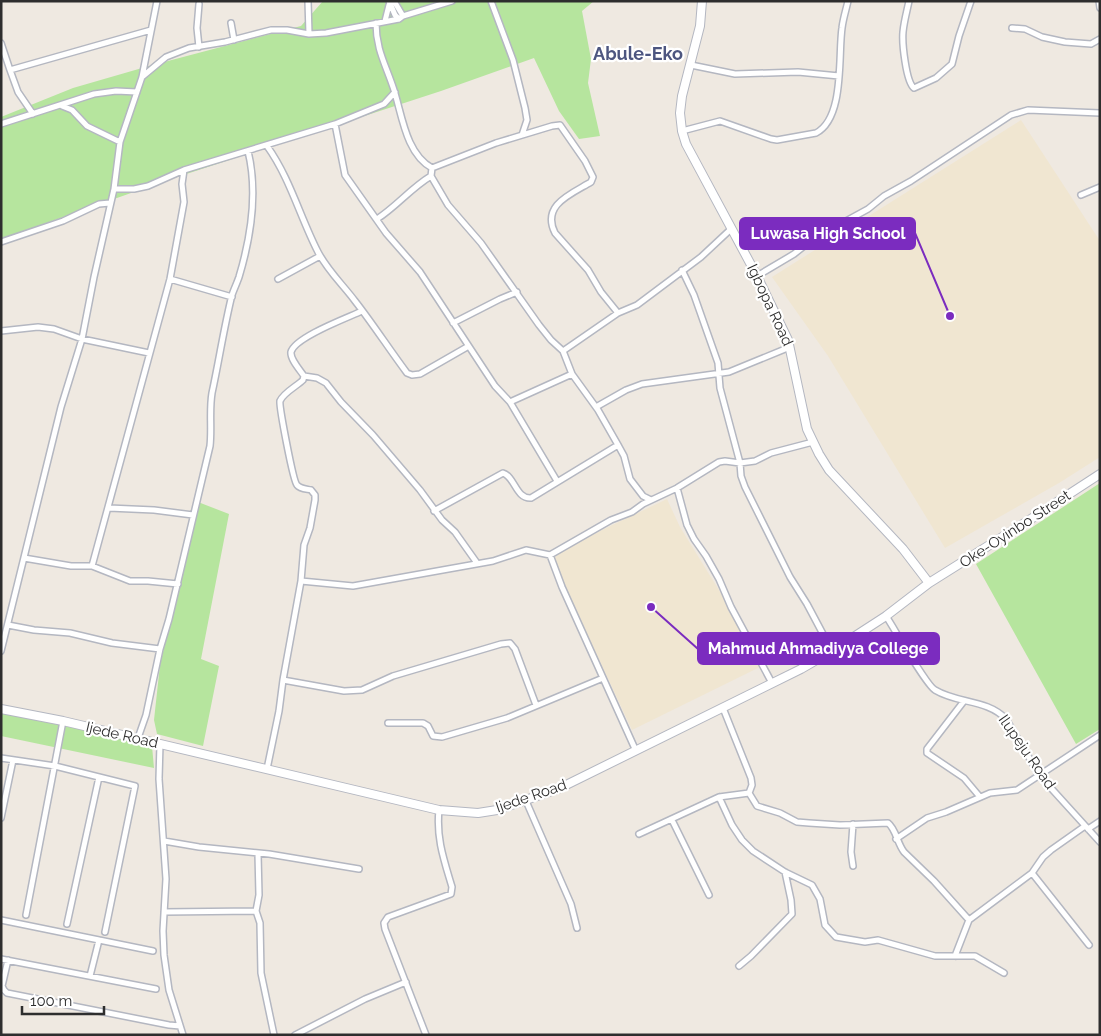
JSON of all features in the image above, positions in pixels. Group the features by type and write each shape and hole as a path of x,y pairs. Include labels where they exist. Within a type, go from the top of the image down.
{"main road":[{"name":"Igbopa Road","path":"702,1 700,26 682,96 680,113 682,131 692,155 776,312 790,347 807,429 813,442 829,470 903,549 929,583"},
{"name":"Oke-Oyinbo Street","path":"929,583 1034,518 1100,474"},
{"name":"Ijede Road","path":"1,709 138,738 439,810 478,813 497,810 560,788 801,669 886,616 929,583"}],"street":[{"path":"1,651 61,407 82,339 114,189 120,142 142,77 157,1"},
{"path":"308,1 309,34"},
{"path":"491,1 513,60 526,108 527,120 522,135"},
{"path":"682,131 720,120 777,140 816,133 822,130 831,115 839,76 842,29 848,1"},
{"path":"909,1 902,33 903,51 909,83 914,88 936,78 952,64 971,1"},
{"path":"1099,1 1100,8"},
{"path":"391,2 401,18"},
{"path":"385,22 391,2"},
{"path":"142,77 166,57 181,50 234,40 271,30 288,30 309,34 334,32 401,18 450,2"},
{"path":"199,4 199,47"},
{"path":"231,23 234,40"},
{"path":"376,23 378,47 395,92 411,144 420,158 432,168"},
{"path":"1012,28 1025,29 1042,37 1065,42 1091,44 1100,38"},
{"path":"10,70 151,30"},
{"path":"1,43 18,92 33,114"},
{"path":"691,65 735,74 798,72 839,76"},
{"path":"1,124 105,92 137,92"},
{"path":"114,189 134,189 148,186 184,170 267,146 290,136 335,124 384,104 395,92"},
{"path":"60,106 72,110 87,126 120,142"},
{"path":"758,276 794,254 813,239 868,209 884,196 1011,115 1028,110 1100,113"},
{"path":"335,124 345,175 386,233 420,272 467,347 494,386 510,402 557,481"},
{"path":"432,168 522,135 560,125 593,177 591,182 556,204 551,212 552,227 555,233 588,270 601,292 618,314"},
{"path":"267,146 285,177 320,256 407,373 412,375 420,374 467,347"},
{"path":"138,738 146,714 210,446 210,405 232,297 250,230 253,189 252,169 248,151"},
{"path":"432,168 431,176 448,205 481,243 517,292 538,325 563,351 572,374 596,407 624,456 630,479 643,496 651,500"},
{"path":"92,566 170,279 184,202 182,184 184,170"},
{"path":"377,219 388,212 418,184 431,176"},
{"path":"1081,195 1100,187"},
{"path":"1,242 77,215 99,204 110,203"},
{"path":"563,351 618,314 637,305 700,257 731,229"},
{"path":"278,279 320,256"},
{"path":"682,270 718,363 720,388 745,487 793,583 807,604 832,651"},
{"path":"170,279 232,297"},
{"path":"453,323 517,292"},
{"path":"362,311 308,335 295,346 292,356 304,376 322,379 326,382 346,408 373,435 420,490 434,511 455,532 477,563"},
{"path":"1,331 38,327 46,328 63,331 82,339 149,353"},
{"path":"596,407 626,390 642,384 729,372 790,347"},
{"path":"510,402 572,374"},
{"path":"267,768 279,711 301,581 304,545 310,528 315,495 312,490 300,487 296,483 290,461 280,404 283,396 303,380 304,376"},
{"path":"301,581 353,586 493,561 526,550 550,554 612,520 632,512 643,504 677,488 719,462 740,463 755,461 771,453 813,442"},
{"path":"434,511 502,473 508,476 521,495 528,498 618,445"},
{"path":"677,488 687,525 694,540 706,556 772,683"},
{"path":"643,496 643,504"},
{"path":"109,508 154,510 193,515"},
{"path":"550,554 562,587 636,751"},
{"path":"24,558 71,566 92,566 130,581 148,580 178,584"},
{"name":"Ilupeju Road","path":"886,616 933,689 964,701 980,703 999,712 1013,730 1040,776 1100,842"},
{"path":"8,624 34,630 70,633 112,643 160,649"},
{"path":"283,680 344,691 362,690 393,676 501,644 510,644 515,650 536,705"},
{"path":"388,723 423,723 428,726 433,736 442,737 506,718 603,678"},
{"path":"964,701 927,749 927,754 964,778 980,796"},
{"path":"723,708 751,778 752,784 749,793"},
{"path":"26,915 64,721"},
{"path":"896,839 927,818 946,812 980,796 998,791 1017,790 1100,735"},
{"path":"160,744 159,779 166,879 163,931 164,955 169,990 183,1035"},
{"path":"1,758 55,766 135,786 105,932"},
{"path":"1,818 14,760"},
{"path":"67,924 98,777"},
{"path":"639,834 719,797 749,793"},
{"path":"749,793 757,806 780,813 797,822 840,825 888,823 892,827 896,839 904,852 934,881 969,920"},
{"path":"719,797 732,825 742,840 753,851 785,872 812,885 820,899 825,925 836,937 865,942 878,940 935,956 975,956 1004,973"},
{"path":"526,801 571,904 577,928"},
{"path":"426,1035 384,923 388,917 451,894 452,886 437,829 439,810"},
{"path":"672,820 709,895"},
{"path":"954,956 969,920 1032,873 1043,857 1051,850 1100,821"},
{"path":"853,824 851,852 853,866"},
{"path":"164,842 269,854 359,869"},
{"path":"258,854 259,895 256,911 260,923 261,973 274,1035"},
{"path":"739,966 792,914 785,872"},
{"path":"1032,873 1089,945"},
{"path":"164,912 256,911"},
{"path":"1,920 153,951"},
{"path":"90,976 99,940"},
{"path":"1,959 156,989"},
{"path":"8,960 2,986 7,993 180,1026"},
{"path":"296,1035 365,1000 406,982"}],"shaded area":[{"path":"1021,120 1100,241 1100,457 1059,483 945,548 828,356 772,277"},
{"path":"667,499 680,527 722,595 760,667 632,730 564,585 555,558 557,554 604,529"}],"green space":[{"path":"323,1 594,1 582,11 591,59 588,83 600,136 579,139 559,111 534,58 441,91 165,181 1,239 1,117 73,88 301,26"},
{"path":"1100,483 1100,729 1076,744 976,564"},
{"path":"198,502 229,514 201,659 219,666 203,746 157,734 154,720 160,665"},
{"path":"1,713 147,743 152,746 154,768 1,736"}],"place":[{"name":"Luwasa High School","path":"950,316"},
{"name":"Mahmud Ahmadiyya College","path":"651,607"}],"district":[{"name":"Abule-Eko","path":"638,54"}]}
